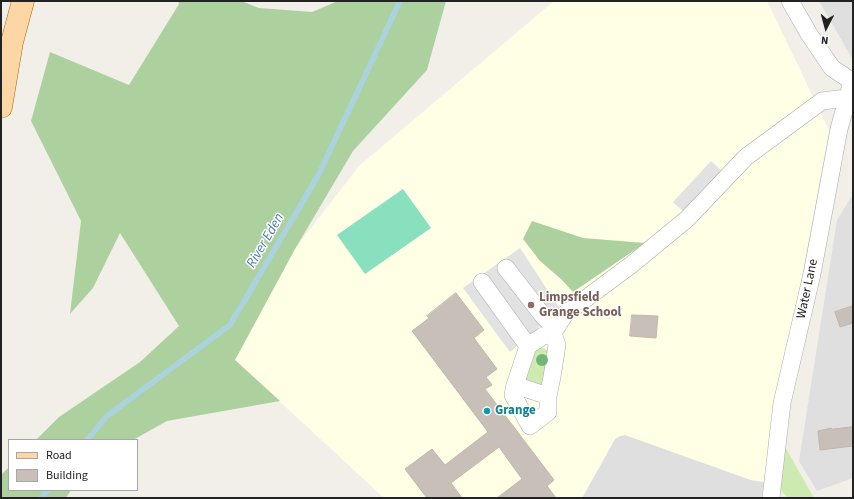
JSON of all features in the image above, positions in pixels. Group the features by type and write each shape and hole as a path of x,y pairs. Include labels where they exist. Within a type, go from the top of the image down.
{"main road":[{"path":"1,107 12,42 23,1"}],"street":[{"path":"506,268 554,330 557,345 548,396 548,412 530,426 513,395 528,346 554,330 565,314 631,265 687,218 746,157 822,101 851,87 832,68 808,34 790,1"},
{"name":"Water Lane","path":"771,498 782,403 812,274 840,129 851,87"},
{"path":"482,282 528,346"},
{"path":"515,385 548,396"}],"shaded area":[{"name":"Limpsfield Grange School","path":"554,1 767,1 829,130 764,482 751,480 625,435 615,439 582,498 384,498 235,360 295,249 359,166"},
{"path":"819,1 853,1 853,60"},
{"path":"711,161 722,171 684,212 673,202"},
{"path":"853,194 853,478 817,491 799,461 837,220"},
{"path":"520,248 560,309 510,352 463,288"},
{"path":"625,435 751,480 764,482 761,498 582,498 615,439"}],"green space":[{"path":"178,1 241,1 259,8 312,12 338,1 446,1 427,70 353,151 295,249 235,360 280,401 167,421 135,439 37,439 59,417 140,362 179,326 120,233 93,288 70,314 81,221 31,121 50,52 129,85 179,4"},
{"path":"403,189 431,228 365,274 337,235"},
{"path":"532,221 583,238 645,243 573,292 561,279 540,261 523,239"},
{"path":"538,348 543,348 549,351 545,386 525,380 532,357"},
{"path":"784,445 814,498 788,498 782,492 779,486"},
{"path":"8,468 8,491 70,491 66,498 1,498 1,475"}],"building":[{"name":"Grange","path":"456,293 484,330 474,338 497,369 486,377 492,385 485,389 554,480 547,486 556,498 497,498 522,479 499,447 451,483 462,498 427,498 405,469 432,449 445,465 488,432 412,331 429,318 427,316"},
{"path":"853,306 853,323 840,327 835,312"},
{"path":"632,315 658,316 656,338 630,336"},
{"path":"853,427 853,446 820,450 818,431 831,428"}],"waterway":[{"name":"River Eden","path":"88,439 107,416 230,325 319,174 400,1"},
{"name":"River Eden","path":"41,498 47,491"}],"place":[{"name":"Limpsfield Grange School","path":"531,305"},
{"name":"Grange","path":"487,411"}]}
